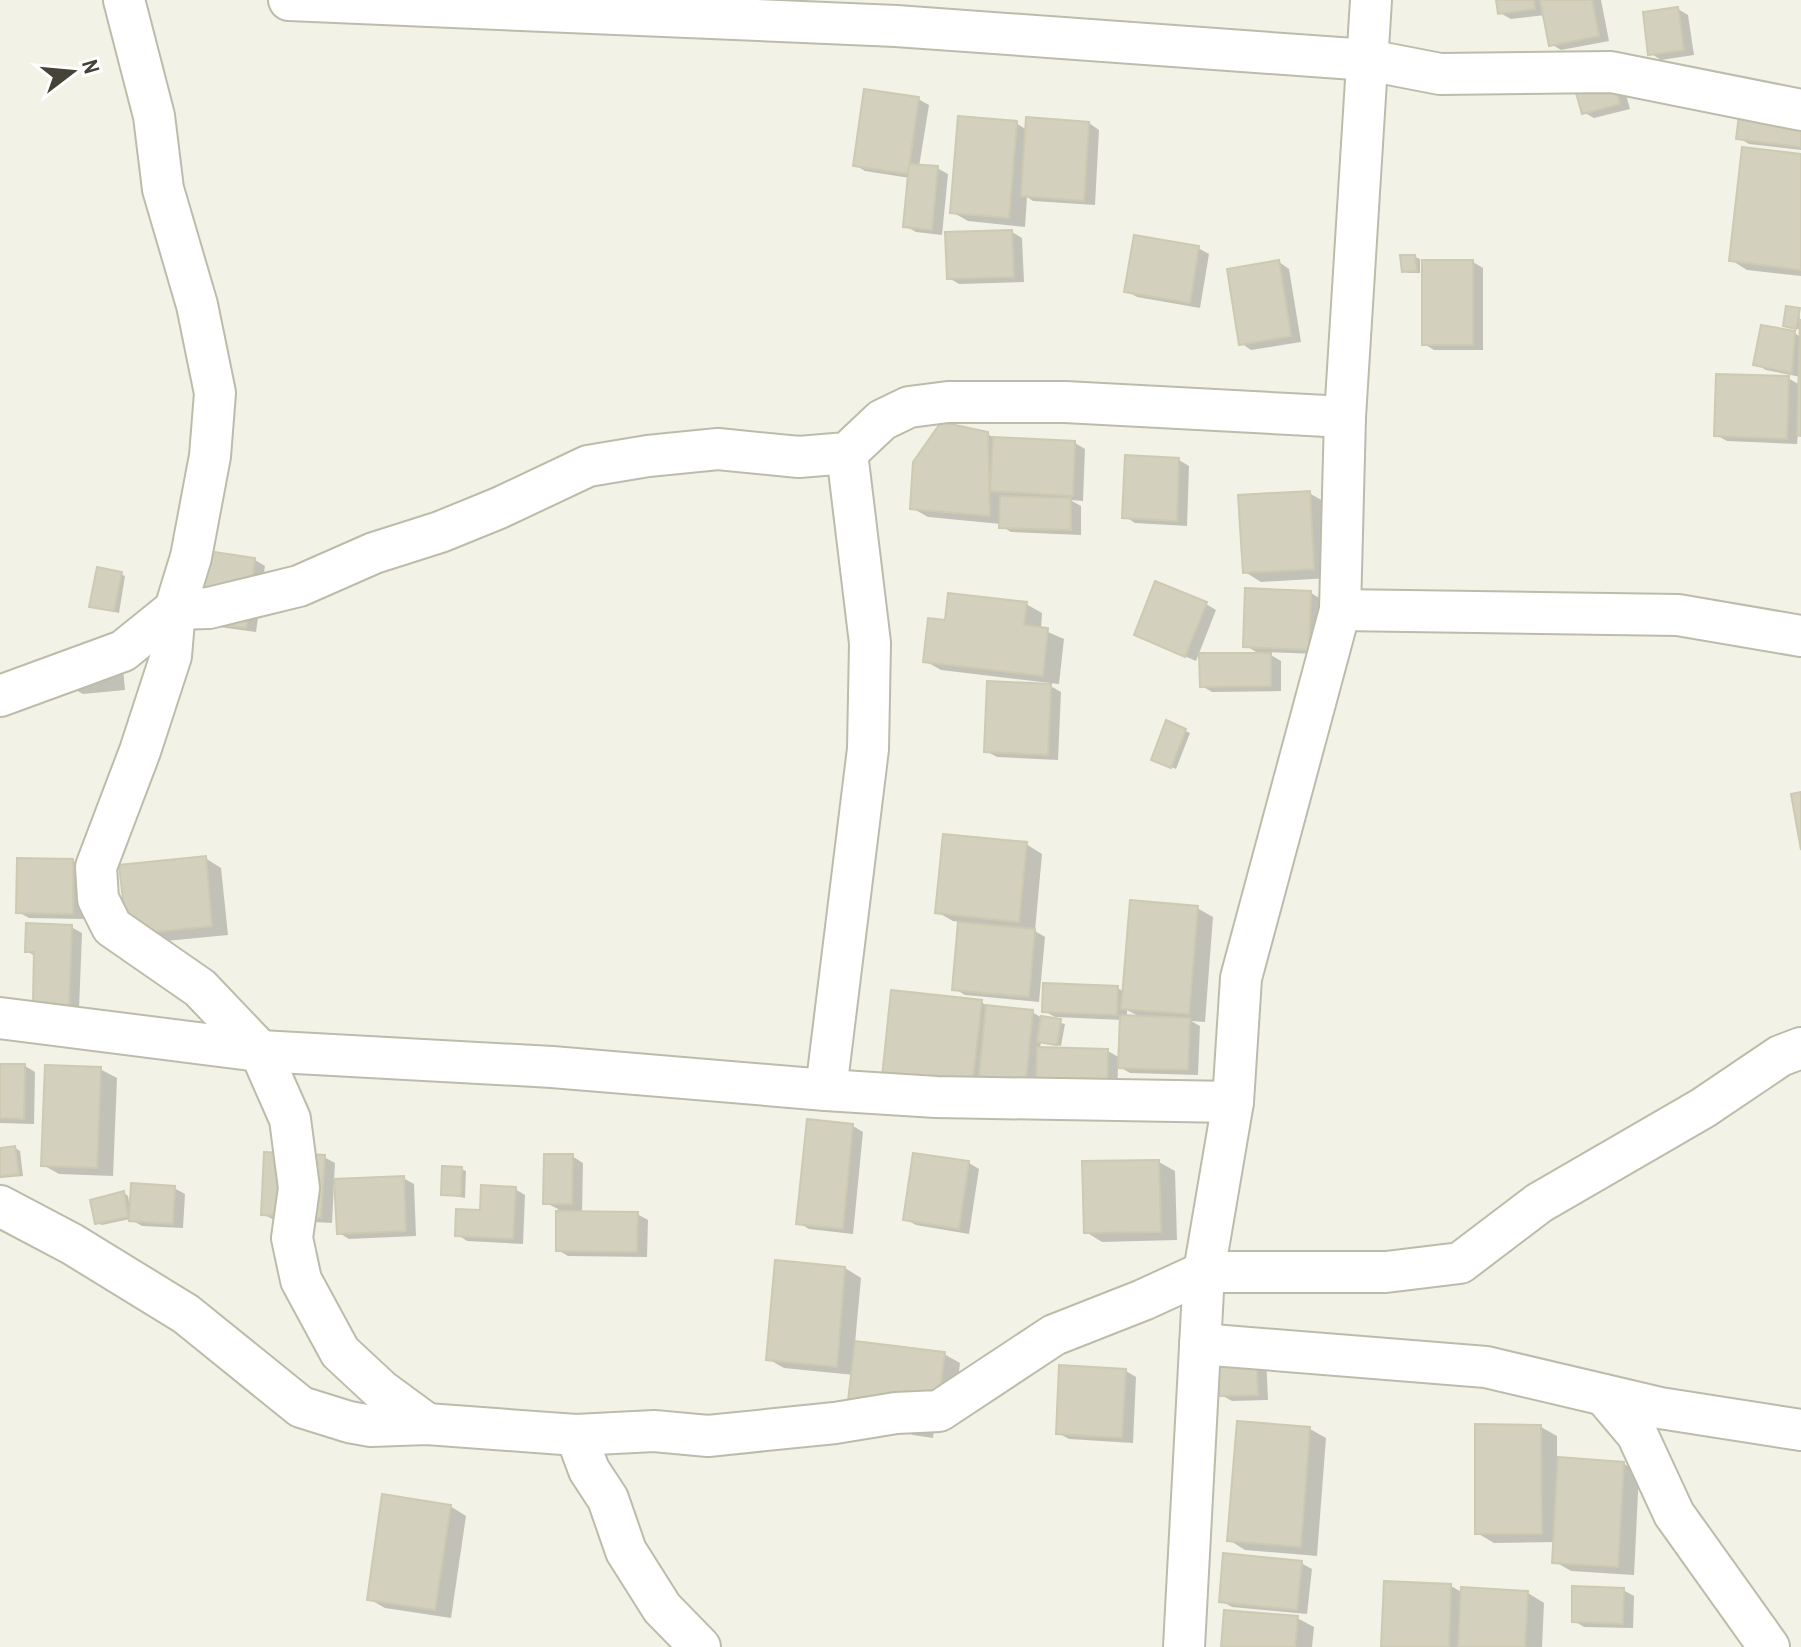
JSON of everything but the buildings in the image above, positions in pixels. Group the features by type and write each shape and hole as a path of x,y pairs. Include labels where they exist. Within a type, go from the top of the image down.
{"street":[{"path":"124,0 154,116 163,189 197,305 215,393 208,470 191,557 175,609 171,656 140,751 96,867 98,899 112,927 200,988 260,1051 290,1119 299,1188 292,1238 301,1280 340,1352 382,1391 427,1424"},
{"path":"289,0 896,26 1368,60 1440,74 1611,72 1801,110"},
{"path":"1184,1647 1204,1272 1233,1102 1241,978 1340,610 1345,417 1371,0"},
{"path":"0,696 123,651 175,609 209,608 299,586 374,553 440,532 499,508 588,466 718,449 799,457 847,453 882,420 909,407 948,402 1065,402 1345,417"},
{"path":"826,1090 868,749 870,643 847,453"},
{"path":"1340,610 1678,615 1801,636"},
{"path":"0,1018 260,1051 552,1067 826,1090 936,1097 1233,1102"},
{"path":"0,1206 72,1244 186,1314 301,1407 371,1426 427,1424 576,1435 654,1431 708,1436 835,1423 896,1413 939,1411 1054,1335 1204,1272 1386,1272 1460,1263 1539,1203 1703,1108 1780,1056 1801,1048"},
{"path":"1200,1344 1486,1367 1660,1408 1801,1430"},
{"path":"1604,1395 1637,1434 1674,1514 1769,1647"},
{"path":"576,1435 589,1470 608,1499 626,1551 662,1608 700,1647"}]}
